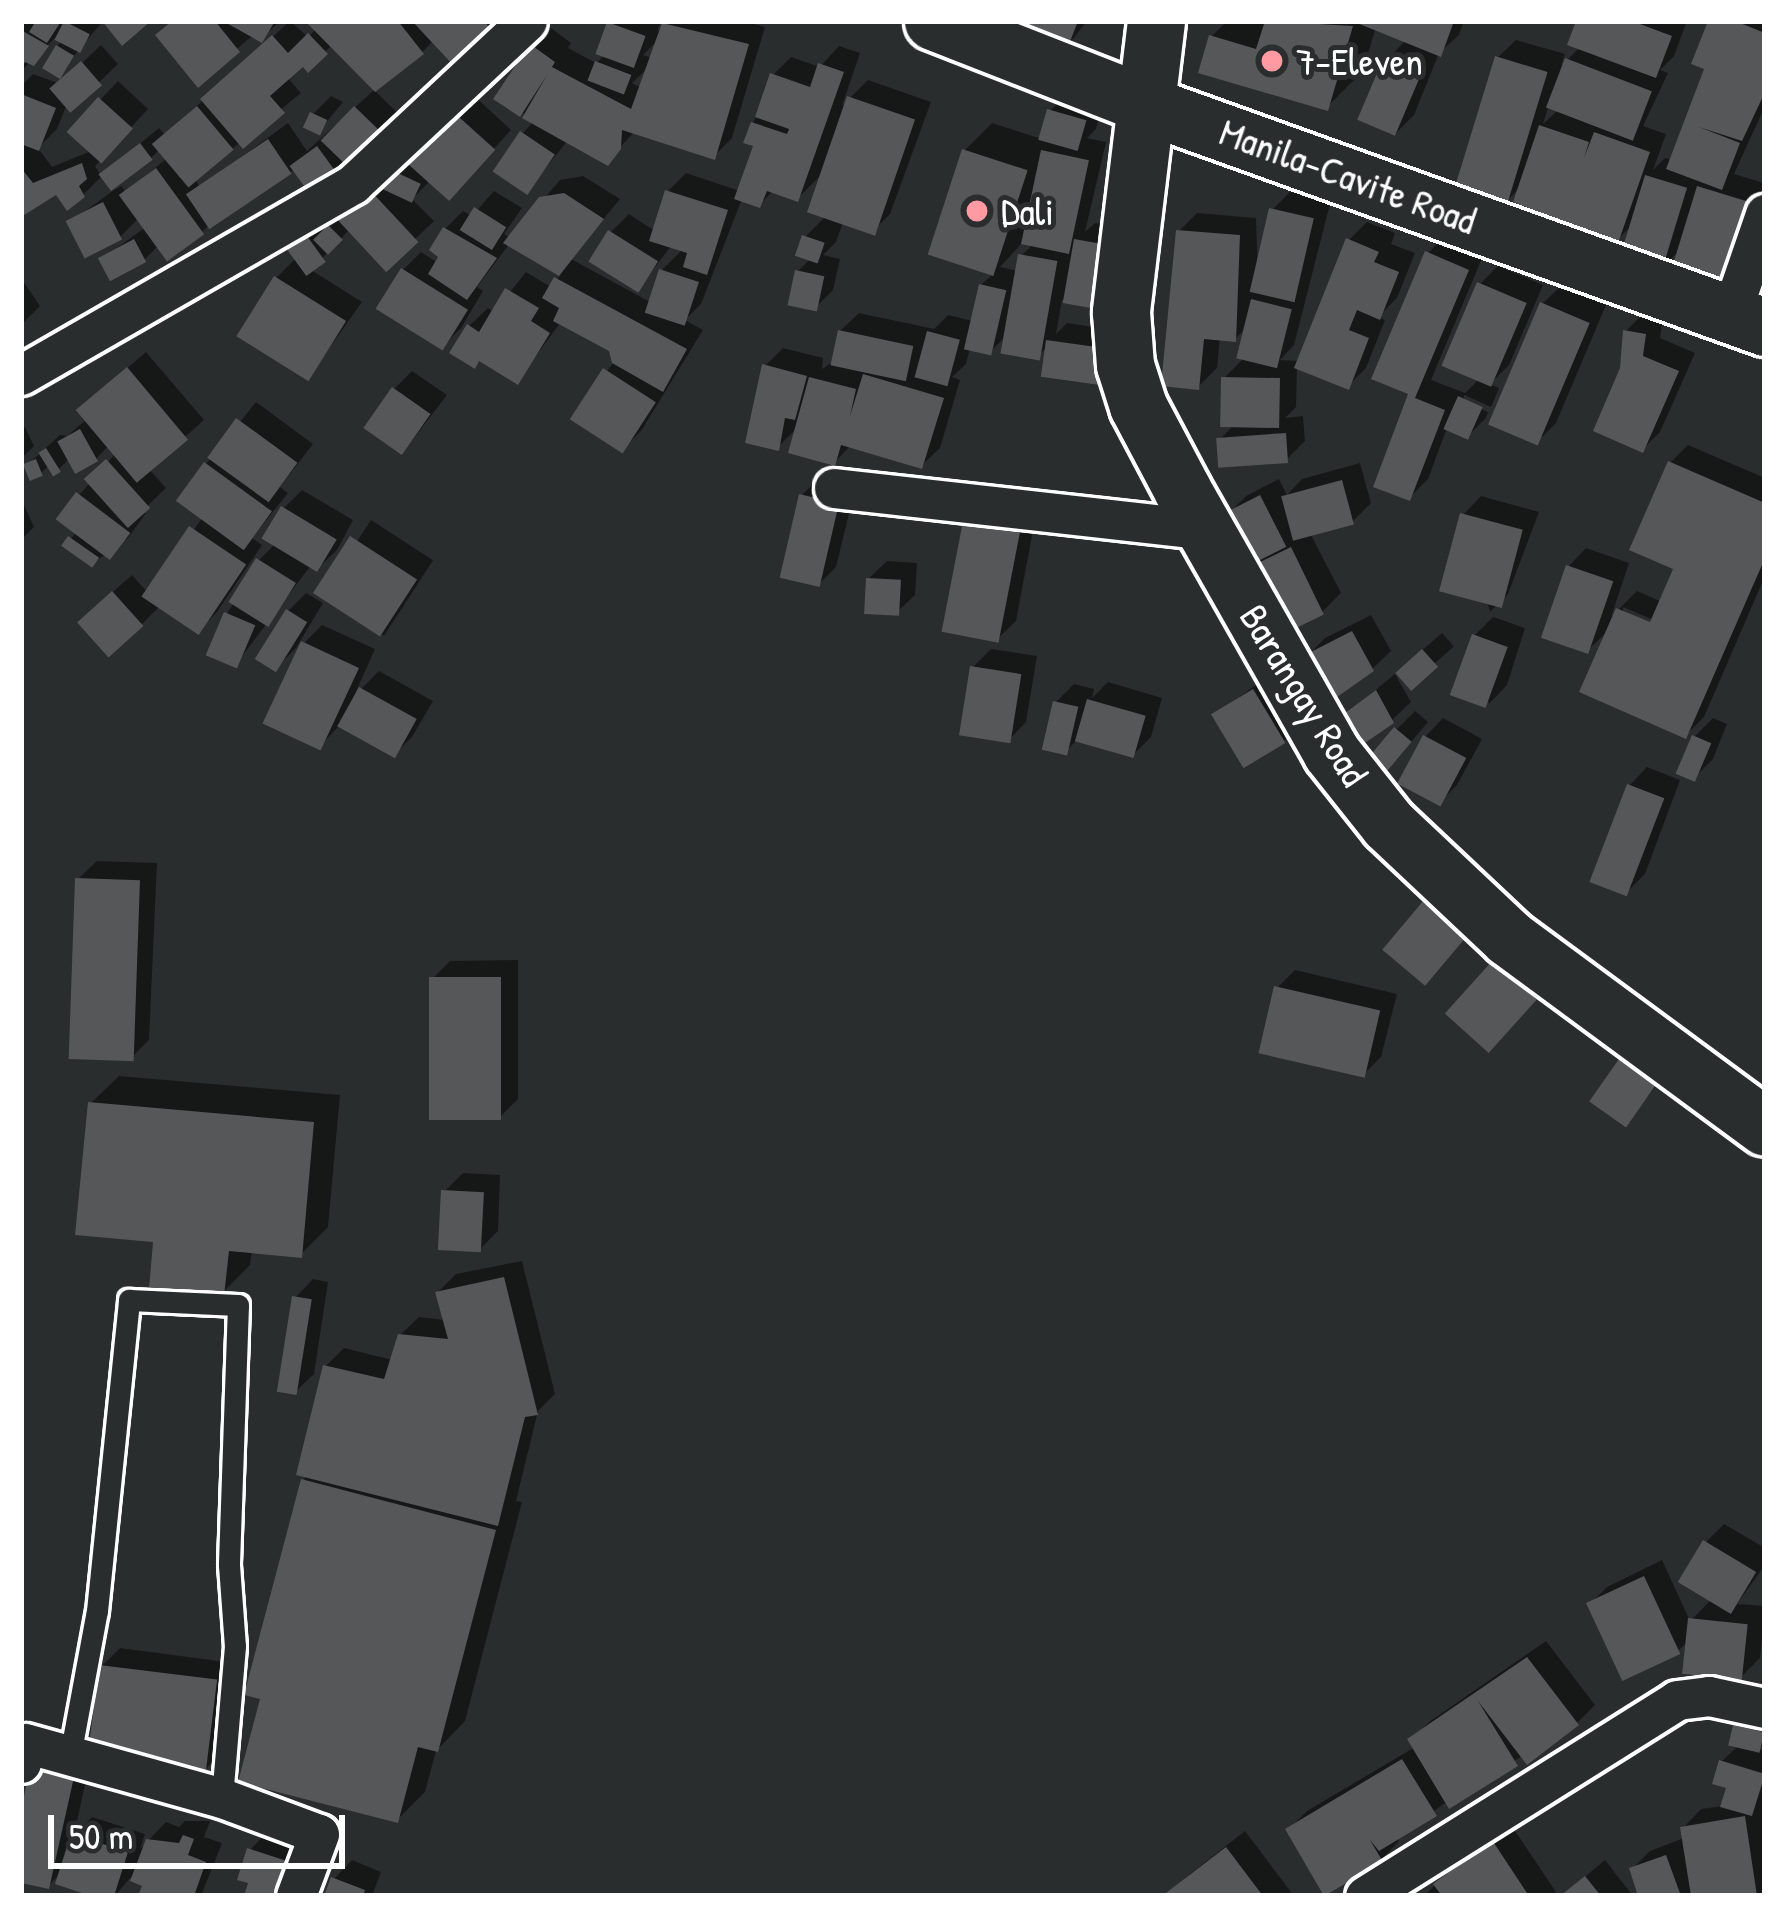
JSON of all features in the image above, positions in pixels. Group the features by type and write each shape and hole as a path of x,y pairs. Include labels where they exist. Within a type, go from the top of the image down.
{"street":[{"path":"21,375 352,184 526,21"},
{"name":"Manila-Cavite Road","path":"933,21 1147,105 1748,320"},
{"name":"Barangay Road","path":"1156,21 1121,312 1125,365 1138,406 1205,530 1331,752 1388,824 1442,880 1540,963 1765,1127"},
{"path":"1748,320 1765,214"},
{"path":"834,488 1205,530"},
{"path":"1365,1896 1677,1700 1709,1696 1765,1708"},
{"path":"21,1763 26,1743 222,1798 319,1834 296,1896"}],"lane":[{"path":"70,1756 97,1611 129,1300 238,1304 229,1565 235,1646 222,1798"}],"building":[{"path":"36,21 60,23 47,43 29,32"},
{"path":"64,21 90,34 80,53 54,40"},
{"path":"102,21 151,21 122,46"},
{"path":"172,21 215,21 240,52 198,88 155,35"},
{"path":"223,21 275,21 262,43"},
{"path":"305,21 398,21 424,54 375,92"},
{"path":"412,21 484,21 493,32 455,67"},
{"path":"984,21 1078,21 1066,52"},
{"name":"7-Eleven","path":"1265,21 1353,26 1328,111 1198,73 1209,35 1256,49"},
{"path":"1352,21 1454,21 1441,57"},
{"path":"1576,21 1632,21 1672,36 1656,78 1567,45"},
{"path":"1708,21 1735,21 1765,33 1765,92 1742,141 1699,127 1740,143 1722,190 1666,169 1704,69 1691,64"},
{"path":"607,22 646,36 634,68 595,54"},
{"path":"662,23 749,44 715,160 622,130 621,149 608,166 522,118 547,75 520,117 493,99 530,44 555,62 552,67 631,109"},
{"path":"21,30 49,46 34,66 25,62 21,68"},
{"path":"308,33 328,54 308,73 303,67 270,96 285,113 243,149 200,99 272,35 288,53"},
{"path":"56,45 74,56 60,79 42,68"},
{"path":"1495,56 1548,72 1508,203 1455,187"},
{"path":"1565,58 1652,91 1633,141 1546,107"},
{"path":"1383,59 1421,75 1395,136 1357,120"},
{"path":"81,61 102,85 70,113 49,89"},
{"path":"595,61 631,75 624,95 587,81"},
{"path":"818,63 844,72 798,202 767,191 760,208 734,199 753,146 743,143 751,122 787,134 789,129 755,117 770,73 810,87"},
{"path":"21,94 56,108 39,151 21,144"},
{"path":"847,96 915,119 875,236 807,212"},
{"path":"98,97 133,128 101,163 67,132"},
{"path":"197,106 234,150 188,188 152,144"},
{"path":"354,106 387,138 354,172 321,141"},
{"path":"450,109 495,150 449,201 404,160"},
{"path":"1047,109 1086,120 1078,151 1038,140"},
{"path":"310,112 327,120 320,135 303,127"},
{"path":"1539,125 1589,142 1584,158 1594,132 1650,152 1618,243 1513,202"},
{"path":"520,131 555,154 527,195 493,172"},
{"path":"268,139 291,174 209,229 186,194"},
{"path":"140,143 153,160 111,191 98,174"},
{"path":"317,146 338,175 311,195 289,166"},
{"name":"Dali","path":"962,149 1028,170 993,276 928,255"},
{"path":"1041,150 1089,160 1069,254 1021,244"},
{"path":"82,163 87,179 79,186 85,197 67,211 56,195 21,217 21,168 33,183"},
{"path":"156,168 204,234 167,261 119,195"},
{"path":"389,169 421,184 412,203 380,188"},
{"path":"1645,175 1687,188 1660,276 1618,263"},
{"path":"1697,186 1747,201 1717,298 1667,283"},
{"path":"368,188 418,242 386,272 336,218"},
{"path":"665,190 728,210 707,275 683,267 687,253 649,241"},
{"path":"564,193 604,219 559,276 503,243 539,197"},
{"path":"103,202 122,239 85,258 66,221"},
{"path":"474,207 506,227 492,250 460,230"},
{"path":"1269,208 1314,218 1294,302 1250,292"},
{"path":"328,225 343,240 328,255 313,240"},
{"path":"443,227 497,258 467,300 428,274 438,257 429,250"},
{"path":"608,230 658,261 638,293 588,261"},
{"path":"1176,230 1240,235 1236,342 1204,339 1199,390 1161,386"},
{"path":"304,232 326,262 306,276 285,246"},
{"path":"802,235 825,243 818,264 795,256"},
{"path":"1346,238 1379,252 1374,262 1399,272 1380,320 1357,310 1349,330 1369,338 1349,390 1294,368"},
{"path":"134,239 146,262 110,281 98,258"},
{"path":"1074,239 1113,246 1102,310 1063,303"},
{"path":"1425,251 1469,270 1415,398 1445,410 1410,501 1373,487 1408,394 1371,379"},
{"path":"1018,254 1057,261 1040,360 1000,353"},
{"path":"401,268 468,310 443,351 376,309"},
{"path":"659,269 699,282 685,326 645,313"},
{"path":"795,270 824,276 817,311 788,305"},
{"path":"274,276 346,321 308,381 236,336"},
{"path":"554,277 687,349 663,392 612,363 609,351 553,321 559,308 542,298"},
{"path":"1477,282 1527,303 1491,387 1441,366"},
{"path":"979,284 1006,290 991,356 964,349"},
{"path":"505,288 539,308 531,321 550,333 518,385 479,361 475,369 449,353 467,324 479,332"},
{"path":"1251,299 1292,309 1277,368 1236,358"},
{"path":"1540,302 1590,323 1538,446 1488,424"},
{"path":"838,330 913,346 906,381 831,365"},
{"path":"1623,330 1646,334 1643,356 1679,371 1643,453 1593,431 1620,368"},
{"path":"927,331 960,340 947,386 915,377"},
{"path":"1046,340 1105,348 1100,385 1041,377"},
{"path":"762,364 807,376 795,420 785,418 779,451 745,443"},
{"path":"127,367 188,440 137,483 76,410"},
{"path":"603,368 656,402 623,453 570,419"},
{"path":"863,374 944,398 922,469 841,445 835,466 788,453 809,377 856,389 850,416"},
{"path":"1221,377 1280,378 1279,428 1220,427"},
{"path":"392,387 431,414 402,455 363,428"},
{"path":"1458,396 1483,407 1468,440 1443,429"},
{"path":"236,418 297,463 269,502 207,458"},
{"path":"80,429 98,461 75,474 57,442"},
{"path":"1286,433 1288,463 1218,468 1216,438"},
{"path":"46,448 61,472 53,477 38,453"},
{"path":"36,459 43,476 30,481 23,464"},
{"path":"106,459 150,508 128,528 84,479"},
{"path":"1668,461 1765,503 1765,558 1686,739 1579,692 1616,608 1650,622 1673,569 1629,550"},
{"path":"204,462 272,511 244,550 176,501"},
{"path":"1342,480 1354,524 1293,541 1281,496"},
{"path":"76,492 130,533 110,560 56,519"},
{"path":"799,494 839,503 820,587 780,578"},
{"path":"1260,495 1286,547 1251,565 1224,513"},
{"path":"281,506 337,539 317,572 261,539"},
{"path":"965,511 1022,522 998,643 942,632"},
{"path":"1460,513 1523,530 1502,608 1439,591"},
{"path":"189,526 246,565 199,635 141,596"},
{"path":"68,536 99,558 92,568 61,546"},
{"path":"350,536 417,580 380,637 313,593"},
{"path":"1291,547 1324,614 1289,632 1256,564"},
{"path":"256,558 296,583 268,627 228,602"},
{"path":"1566,565 1613,581 1588,654 1541,638"},
{"path":"866,578 901,580 899,616 864,614"},
{"path":"112,591 143,626 109,657 77,622"},
{"path":"286,609 307,622 276,672 255,659"},
{"path":"224,612 255,625 237,669 206,655"},
{"path":"1352,631 1374,671 1330,702 1303,656"},
{"path":"1472,634 1508,647 1485,708 1450,695"},
{"path":"301,641 359,668 321,751 263,723"},
{"path":"1422,649 1438,667 1411,691 1395,673"},
{"path":"970,666 1021,674 1010,743 959,735"},
{"path":"359,687 417,719 395,758 337,726"},
{"path":"1253,689 1285,743 1243,768 1211,714"},
{"path":"1376,690 1394,723 1362,745 1341,716"},
{"path":"1087,699 1146,716 1134,758 1075,741"},
{"path":"1053,701 1078,707 1067,756 1042,750"},
{"path":"1394,727 1412,742 1380,779 1363,765"},
{"path":"1423,735 1466,758 1440,807 1397,784"},
{"path":"1692,735 1711,743 1695,782 1676,774"},
{"path":"1627,784 1664,798 1627,896 1589,882"},
{"path":"75,878 140,880 134,1061 69,1059"},
{"path":"1424,900 1467,936 1425,986 1382,950"},
{"path":"1493,960 1537,999 1489,1053 1445,1014"},
{"path":"429,977 501,977 501,1120 429,1120"},
{"path":"1274,986 1380,1011 1365,1078 1258,1053"},
{"path":"1619,1059 1656,1085 1626,1127 1589,1102"},
{"path":"88,1102 314,1122 302,1258 229,1251 224,1296 149,1289 153,1242 75,1235"},
{"path":"441,1190 484,1192 481,1252 438,1250"},
{"path":"504,1277 538,1415 525,1417 498,1526 296,1475 323,1365 384,1379 398,1334 448,1339 435,1292"},
{"path":"292,1296 312,1299 297,1395 277,1392"},
{"path":"301,1479 496,1530 438,1752 418,1747 398,1823 238,1782 260,1699 244,1695"},
{"path":"1703,1540 1756,1572 1731,1614 1678,1582"},
{"path":"1644,1576 1680,1654 1622,1681 1586,1603"},
{"path":"1688,1618 1748,1624 1742,1680 1682,1674"},
{"path":"1527,1657 1579,1725 1527,1765 1478,1701 1518,1766 1449,1809 1407,1739"},
{"path":"99,1665 217,1680 206,1774 87,1759"},
{"path":"1733,1725 1764,1732 1759,1753 1728,1745"},
{"path":"1402,1759 1437,1816 1379,1851 1370,1840 1383,1862 1324,1896 1285,1829"},
{"path":"1719,1760 1765,1774 1752,1816 1720,1807 1726,1788 1712,1784"},
{"path":"30,1768 74,1777 49,1889 21,1883 21,1810"},
{"path":"1745,1816 1757,1896 1691,1896 1680,1827"},
{"path":"71,1834 128,1852 114,1896 91,1896 55,1884"},
{"path":"183,1835 194,1839 188,1855 206,1862 194,1896 138,1896 142,1886 130,1881 146,1839 179,1843"},
{"path":"1492,1840 1529,1896 1442,1896 1433,1884"},
{"path":"1226,1847 1263,1896 1162,1896"},
{"path":"247,1848 290,1862 278,1896 244,1896 248,1883 237,1880"},
{"path":"1666,1855 1681,1896 1638,1896 1629,1868"},
{"path":"1585,1876 1601,1896 1560,1896"},
{"path":"331,1877 365,1890 363,1896 324,1896"}],"place":[{"name":"7-Eleven","path":"1272,61"},
{"name":"Dali","path":"977,211"}]}
